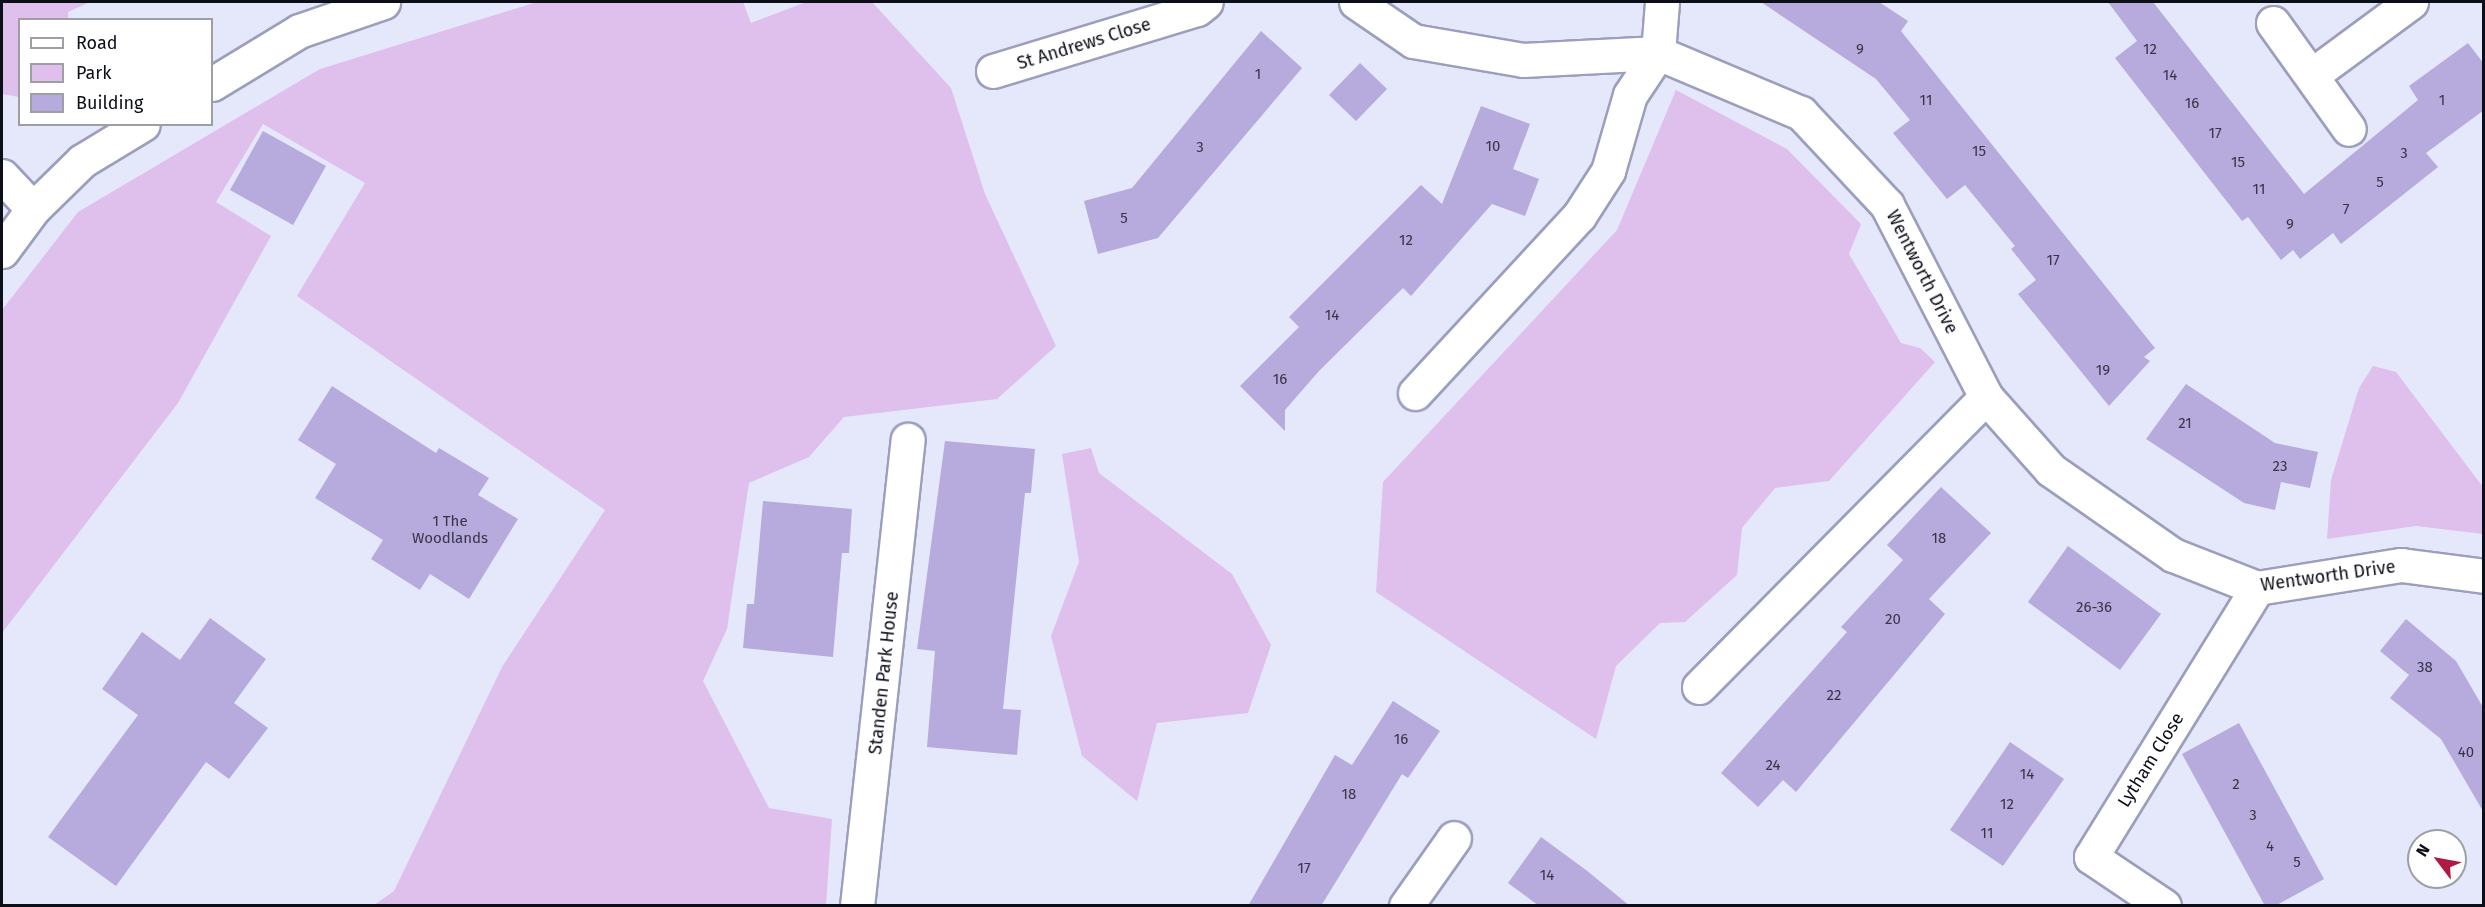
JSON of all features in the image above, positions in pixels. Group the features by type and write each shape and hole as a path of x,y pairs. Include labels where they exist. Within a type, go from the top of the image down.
{"street":[{"path":"213,83 299,31 383,2"},
{"name":"St Andrews Close","path":"993,72 1197,9 1206,2"},
{"name":"Wentworth Drive","path":"1356,2 1413,41 1523,60 1658,53 1801,112 1887,205 1986,397 2051,470 2106,514 2173,555 2257,588 2401,565 2484,576"},
{"path":"1415,393 1579,216 1608,171 1630,95 1658,53 1662,2"},
{"path":"2312,75 2411,2"},
{"path":"2273,23 2349,129"},
{"path":"2,251 33,209 82,161 140,126"},
{"path":"2,176 33,209"},
{"path":"1699,687 1986,397"},
{"name":"Standen Park House","path":"857,906 908,440"},
{"name":"Lytham Close","path":"2164,906 2091,857 2257,588"},
{"path":"1406,906 1454,838"}],"green space":[{"path":"2,2 90,2 68,12 68,18 18,18 18,97 2,94"},
{"path":"537,2 743,2 751,23 806,2 872,2 951,88 985,194 1056,346 997,399 844,417 809,457 749,483 727,629 703,681 769,808 832,819 826,905 374,905 394,891 502,667 605,510 297,296 365,183 263,124 216,202 271,236 178,403 2,633 2,310 78,212 320,69"},
{"path":"1676,90 1787,149 1861,224 1849,254 1901,343 1920,348 1935,362 1829,481 1775,488 1742,528 1737,575 1685,622 1660,623 1616,666 1596,739 1376,592 1383,482 1617,230"},
{"path":"2373,366 2396,372 2483,487 2483,534 2416,526 2327,539 2331,480 2359,388"},
{"path":"1091,448 1099,473 1232,574 1271,645 1248,713 1157,723 1137,801 1082,756 1051,636 1079,562 1062,454"}],"building":[{"path":"1761,2 1879,2 1908,21 1901,31 2155,348 2144,357 2150,361 2109,406 2018,294 2036,280 2011,249 2015,246 1965,185 1947,199 1893,133 1910,120 1876,79"},
{"path":"2108,2 2153,2 2304,194 2418,100 2409,86 2468,43 2484,64 2484,110 2426,153 2438,167 2341,244 2333,233 2300,259 2293,250 2281,260 2248,217 2242,221 2115,58 2137,41"},
{"path":"1261,31 1302,68 1158,238 1098,254 1084,201 1132,188"},
{"path":"1360,63 1387,89 1356,121 1329,95"},
{"path":"1481,106 1530,124 1513,169 1539,179 1525,216 1492,204 1411,296 1403,288 1319,371 1285,410 1285,431 1240,386 1299,327 1289,317 1421,185 1442,204"},
{"path":"263,131 326,166 293,225 230,190"},
{"path":"2186,384 2275,443 2318,452 2310,488 2281,482 2275,510 2244,503 2146,439"},
{"path":"332,386 436,453 439,448 489,478 478,495 518,519 469,599 430,574 420,590 371,559 383,540 315,498 336,464 298,440"},
{"path":"945,441 1035,449 1031,493 1025,493 1003,709 1021,710 1017,755 927,747 935,651 917,649"},
{"path":"1941,487 1991,533 1929,599 1945,614 1796,792 1783,780 1758,807 1721,773 1847,632 1841,627 1903,560 1887,545"},
{"path":"763,501 852,509 849,553 842,553 833,657 743,648 747,604 754,604"},
{"path":"2068,546 2161,614 2120,670 2028,602"},
{"path":"210,618 266,659 234,703 268,728 229,779 206,762 116,886 48,837 138,715 102,689 142,632 180,660"},
{"path":"2406,619 2456,661 2484,709 2484,813 2441,739 2390,698 2409,675 2380,651"},
{"path":"1393,701 1440,731 1408,778 1402,774 1321,906 1248,906 1335,755 1352,765"},
{"path":"2239,723 2324,879 2275,906 2265,906 2182,754"},
{"path":"2010,742 2064,779 2003,866 1950,830"},
{"path":"1541,837 1630,906 1539,906 1508,883"}]}
